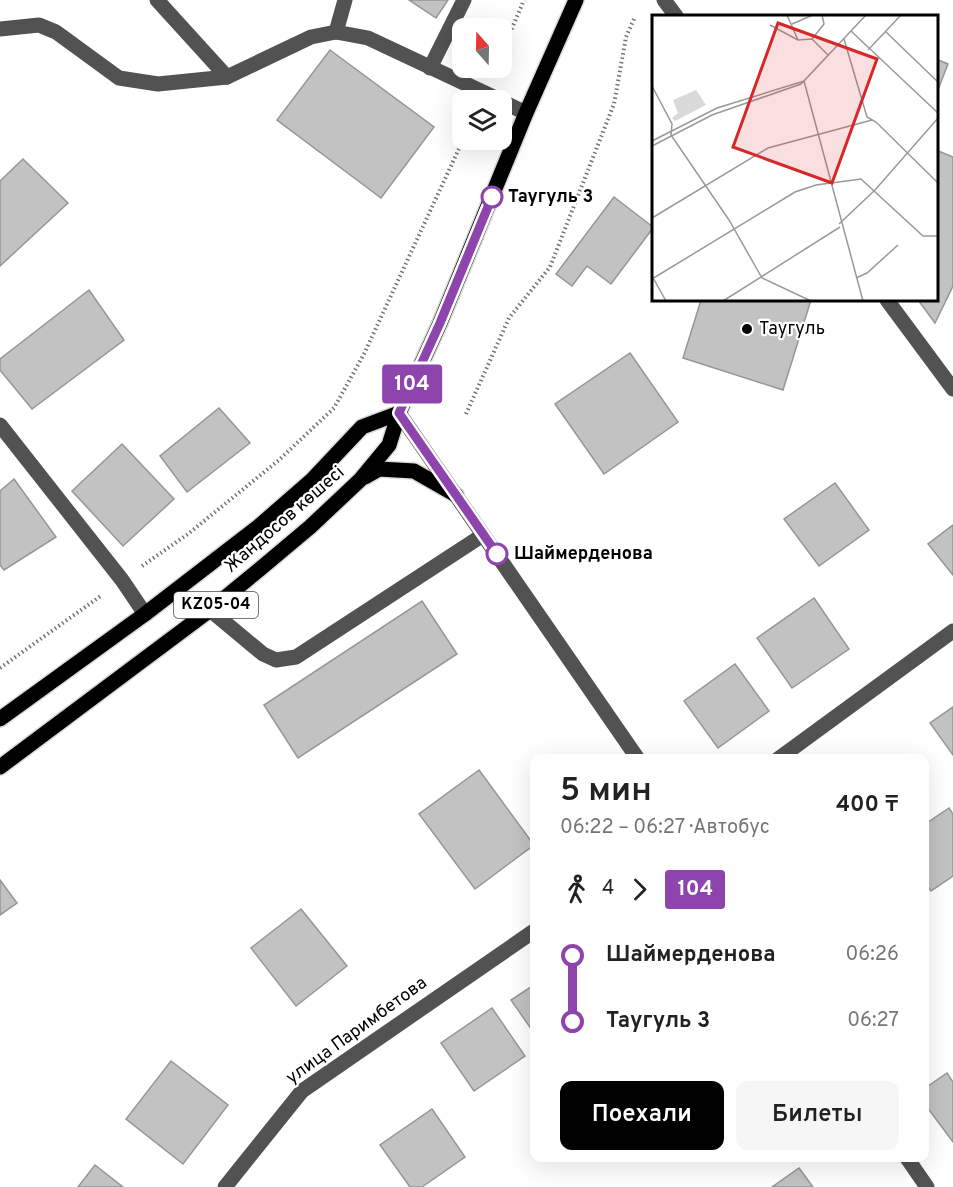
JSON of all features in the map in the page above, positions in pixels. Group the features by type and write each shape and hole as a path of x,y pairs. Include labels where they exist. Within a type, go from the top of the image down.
{"main road":[{"name":"Жандосов көшесі","path":"0,767 210,610 310,527 360,480 389,445 399,413 440,323 526,113 576,0"},
{"name":"Жандосов көшесі","path":"0,719 145,614 258,527 312,480 362,427 399,413"},
{"path":"360,480 379,469 414,471 456,495"}],"street":[{"path":"157,0 227,77"},
{"path":"336,32 345,0"},
{"path":"430,68 464,0"},
{"path":"664,0 675,15"},
{"path":"0,29 39,25 57,32 119,78 158,84 227,77 311,37 336,32 368,38 477,90"},
{"path":"512,107 526,113"},
{"path":"888,302 953,389"},
{"path":"399,413 635,754"},
{"path":"0,425 122,580 145,614"},
{"path":"210,610 263,654 276,660 296,657 483,535"},
{"path":"785,754 953,631"},
{"name":"улица Паримбетова","path":"225,1187 302,1091 530,934"},
{"path":"911,1162 927,1187"}],"path":[{"path":"512,28 524,0"},
{"path":"466,414 509,318 549,267 614,104 626,38 634,19"},
{"path":"0,668 189,534 279,460 333,408 364,354 458,150"}],"building":[{"path":"409,0 448,0 436,18"},
{"path":"330,50 434,127 381,198 277,120"},
{"path":"938,60 948,64 938,90"},
{"path":"938,151 953,157 953,286 935,323 919,302 938,302"},
{"path":"23,159 68,203 0,266 0,181"},
{"path":"614,197 652,226 611,284 587,266 572,286 556,274"},
{"path":"89,290 124,340 32,409 0,370 0,359"},
{"name":"Таугуль","path":"700,302 810,302 783,390 683,358"},
{"path":"630,353 678,422 604,474 555,404"},
{"path":"219,408 250,443 187,492 160,456"},
{"path":"122,444 174,499 123,546 72,491"},
{"path":"14,479 56,537 4,570 0,565 0,491"},
{"path":"835,483 869,530 819,566 784,519"},
{"path":"953,525 953,575 928,544"},
{"path":"814,598 849,649 792,688 757,638"},
{"path":"422,601 457,654 298,758 264,705"},
{"path":"735,664 769,711 718,748 684,701"},
{"path":"953,707 953,755 930,723"},
{"path":"479,770 530,840 530,848 475,889 419,814"},
{"path":"949,808 953,814 953,876 931,891 929,888 929,822"},
{"path":"0,880 17,903 0,915"},
{"path":"301,909 347,966 296,1006 251,948"},
{"path":"530,988 530,1027 511,1000"},
{"path":"492,1008 525,1056 474,1091 441,1043"},
{"path":"171,1061 228,1105 183,1164 126,1119"},
{"path":"947,1073 953,1082 953,1142 929,1110 929,1086"},
{"path":"432,1109 465,1157 422,1187 410,1187 380,1145"},
{"path":"95,1165 123,1187 78,1187"},
{"path":"799,1168 813,1187 772,1187"}],"bus line":[{"name":"104","path":"492,197 440,323 399,413 497,554"}],"place":[{"name":"Таугуль 3","path":"492,197"},
{"name":"Таугуль","path":"747,329"},
{"name":"Шаймерденова","path":"497,554"}]}
